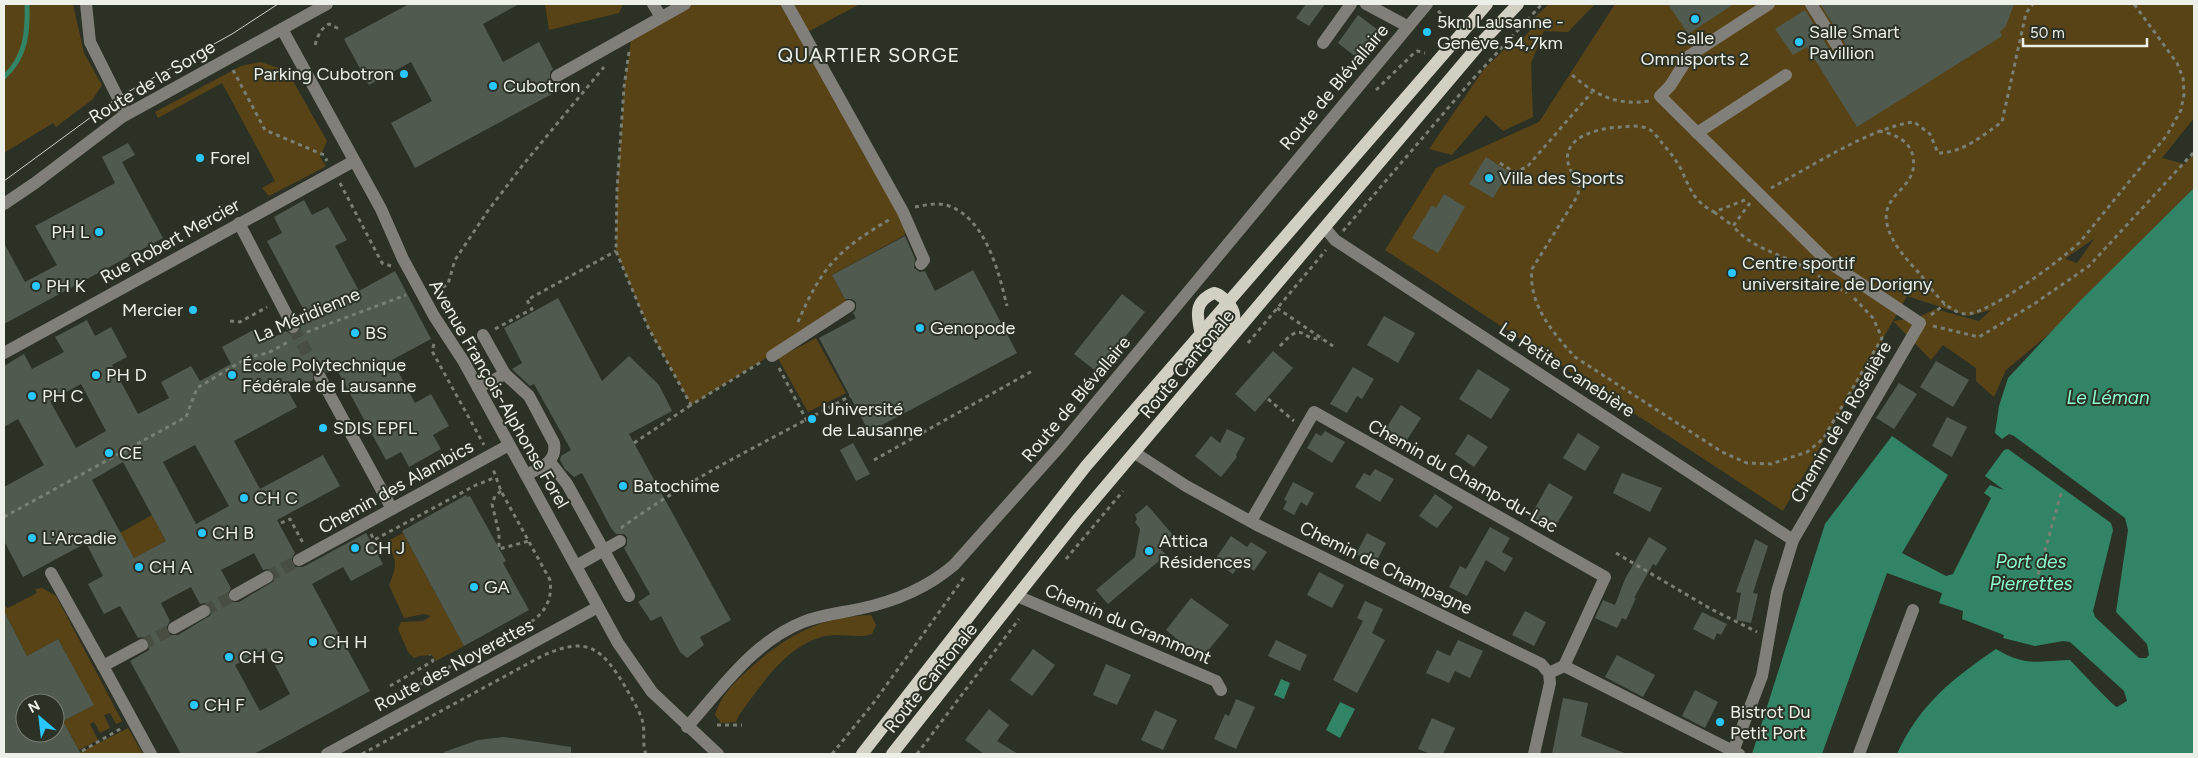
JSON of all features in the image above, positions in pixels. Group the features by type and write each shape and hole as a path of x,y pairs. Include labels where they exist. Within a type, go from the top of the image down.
{"main road":[{"name":"Route Cantonale","path":"862,754 1086,466 1487,4"},
{"name":"Route Cantonale","path":"892,754 1017,596 1135,453 1478,46 1518,4"},
{"path":"1187,392 1202,362 1233,322 1235,314 1228,303 1214,293 1202,299 1196,311 1201,335"}],"street":[{"path":"86,4 90,42 126,114"},
{"name":"Route de la Sorge","path":"4,204 35,183 126,114 327,4"},
{"path":"653,4 661,17"},
{"path":"557,76 685,4"},
{"path":"787,4 903,212 924,260 921,264"},
{"path":"1323,42 1351,4"},
{"path":"1366,4 1407,26"},
{"path":"1769,4 1689,56 1670,86 1660,96 1827,261 1920,323"},
{"path":"1811,4 1838,47"},
{"name":"Route de Blévallaire","path":"687,727 748,657 774,636 814,618 886,602 938,578 954,565 1061,446 1407,26 1432,6"},
{"name":"Avenue François-Alphonse Forel","path":"282,28 354,160 434,316 478,388 618,643 652,692 687,727 718,754"},
{"path":"1697,133 1786,76"},
{"name":"Rue Robert Mercier","path":"4,353 354,160"},
{"path":"239,224 295,332"},
{"name":"La Petite Canebière","path":"1325,228 1335,240 1793,540"},
{"path":"772,356 849,306"},
{"name":"Chemin de la Roselière","path":"1735,753 1762,676 1777,592 1793,540 1920,323"},
{"path":"483,335 505,374 529,396 551,436 555,450 550,462 526,475"},
{"path":"478,388 505,374"},
{"path":"320,376 392,509"},
{"name":"Chemin du Champ-du-Lac","path":"1251,522 1314,412 1605,577 1564,666"},
{"name":"Chemin des Alambics","path":"304,557 510,445"},
{"name":"Chemin de Champagne","path":"1135,453 1186,486 1251,522 1542,664 1549,673"},
{"path":"550,462 567,484 629,596"},
{"path":"576,566 604,550 617,537"},
{"path":"51,573 150,754"},
{"path":"235,594 267,577"},
{"name":"Chemin du Grammont","path":"1017,596 1216,681 1221,690"},
{"name":"Route des Noyerettes","path":"327,754 598,607"},
{"path":"1859,754 1913,610"},
{"path":"174,628 204,611"},
{"path":"103,666 142,646"},
{"path":"1534,754 1550,683 1549,673 1564,666 1735,753"}],"path":[{"path":"1247,344 1472,80 1542,4"},
{"path":"1714,212 1759,194 1878,131 1914,122 1930,134 1938,153 1946,153 1964,148 2002,122 2026,13 2033,4"},
{"path":"1878,131 1900,138 1908,146 1913,156 1913,171 1908,183 1888,203 1886,210 1887,224 1893,241 1945,304 1965,314 1980,311 2069,254 2167,135 2181,110 2184,78 2177,63 2134,4"},
{"path":"1432,6 1449,20"},
{"path":"316,45 320,31 325,26 329,24 341,30"},
{"path":"632,34 624,86 617,180 616,251 648,327 691,405"},
{"path":"226,59 265,130 324,155 328,162"},
{"path":"436,292 448,284 455,260 510,181 609,60"},
{"path":"1572,75 1592,92 1619,102 1643,102 1660,96"},
{"path":"1500,163 1514,172 1527,167 1592,92"},
{"path":"1638,126 1650,129 1677,162 1696,200 1733,226 1752,242 1798,264 1856,299 1873,318 1882,338 1823,439 1807,452 1771,464 1747,464 1722,452 1575,357 1548,324 1536,302 1532,289 1532,269 1578,195 1579,183 1571,173 1566,159 1569,149 1585,133 1611,127 1638,126"},
{"path":"1920,323 1979,337 2034,304 2089,266 2194,152"},
{"path":"339,181 382,262 393,267"},
{"path":"1733,226 1740,215 1759,194"},
{"path":"787,346 815,284 839,253 913,207 930,204 949,206 965,215 979,232 993,261 1007,306"},
{"path":"504,324 532,309 527,300 616,251"},
{"name":"La Méridienne","path":"306,332 408,296 405,289"},
{"path":"230,321 240,322 279,300"},
{"path":"1278,309 1333,346"},
{"path":"1280,346 1296,332 1301,331 1315,339 1323,339"},
{"name":"La Méridienne","path":"4,518 186,417 197,388 249,357 268,353 295,332"},
{"path":"434,344 432,351 485,448"},
{"path":"634,443 691,405 772,356 807,421"},
{"path":"874,460 1034,370"},
{"path":"617,537 663,497 807,421 850,396"},
{"path":"1268,399 1288,417"},
{"path":"405,693 536,619 548,604 552,593 550,580 494,478 492,465"},
{"path":"365,524 374,540 476,485 494,478"},
{"path":"1066,560 1125,488"},
{"path":"2036,582 2062,490"},
{"path":"501,491 494,496 492,504 499,533 500,549 529,541"},
{"path":"281,523 290,519 304,557"},
{"path":"1616,553 1711,609 1768,637"},
{"path":"832,754 876,701 966,574 954,565"},
{"path":"917,754 1032,602"},
{"path":"362,754 542,656 568,646 586,647 597,651 608,660 640,716 646,754"},
{"path":"390,686 433,661 430,655"},
{"path":"876,701 882,706"},
{"path":"82,751 133,722"},
{"path":"717,725 742,725"},
{"path":"855,727 862,731"}],"shaded area":[{"path":"4,4 73,4 84,53 102,85 93,99 56,127 53,123 4,153"},
{"path":"545,4 623,4 619,13 549,30"},
{"path":"685,4 860,4 804,34 903,212 905,235 832,275 849,306 691,405 648,327 616,251 617,190 624,87 632,34"},
{"path":"1549,4 1595,4 1568,32 1544,31 1531,63 1533,117 1503,131 1486,115 1452,155 1429,149 1484,69 1514,40 1518,44 1535,25 1531,21"},
{"name":"Centre sportif universitaire de Dorigny","path":"1615,4 2194,4 2194,118 2162,158 2185,164 2194,153 2194,188 2049,334 2006,370 1994,397 1976,381 1976,368 1943,345 1931,360 1893,321 1783,511 1385,250 1436,168 1539,122","holes":["2095,238 2077,263 2066,259 2066,258","1907,296 1968,316 1991,310 1979,321 1935,309 1917,318 1893,321"]},
{"path":"260,62 279,68 293,81 327,141 320,157 326,166 269,196 262,188 275,181 222,83 158,118 155,112 241,66"},
{"path":"816,338 846,393 808,412 778,358"},
{"path":"152,515 166,541 134,558 120,533"},
{"path":"403,533 464,646 436,661 432,655 414,658 408,652 398,629 401,622 423,621 431,616 424,614 404,618 389,585 395,563 386,542"},
{"path":"42,588 56,596 122,721 116,724 110,713 104,715 110,728 100,733 94,722 90,724 98,740 79,750 65,725 65,720 93,705 58,639 27,656 4,611 4,605 8,608 37,593 35,589"},
{"path":"871,615 876,625 872,634 861,636 826,636 798,648 776,667 739,715 736,722 721,723 715,715 720,702 728,690 762,658 789,638 819,624"},
{"path":"128,728 143,754 77,754"}],"water":[{"path":"2194,188 2194,754 1897,754 1916,721 1938,694 1965,671 1996,649 2006,655 2024,661 2070,660 2114,705 2117,707 2127,701 2124,691 2070,642 2063,641 2035,646 2003,638 2004,635 1962,619 1963,611 1939,603 1942,593 1887,573 1822,754 1752,754 1825,524 1892,436 1948,475 1902,553 1946,576 1953,574 1991,498 1984,493 1990,485 2004,490 1985,476 2004,450 2008,449 2111,523 2113,530 2093,611 2095,617 2139,658 2146,658 2149,655 2147,644 2116,612 2128,530 2125,518 2014,436 2009,434 2002,439 1995,433 1999,406 2008,378 2079,302"},
{"path":"1281,679 1290,683 1284,699 1274,695"},
{"path":"1340,702 1355,709 1340,738 1326,730"}],"building":[{"name":"Cubotron","path":"409,4 519,4 483,24 503,62 539,42 553,69 550,72 550,80 553,83 561,83 563,88 415,168 391,123 432,101 411,62 369,85 344,39"},
{"path":"1306,4 1325,4 1309,26 1296,18"},
{"name":"Salle Omnisports 2","path":"1668,4 1734,4 1688,34"},
{"path":"1820,4 2014,4 2006,26 2000,32 2002,36 1857,127 1807,47 1793,55 1775,29 1805,10 1831,52 1838,55 1842,54 1845,50 1845,43"},
{"path":"1358,15 1382,33 1361,61 1338,43"},
{"name":"PH L","path":"128,143 135,155 122,162 163,238 4,324 4,243 25,282 57,265 35,226 115,183 102,157"},
{"name":"Villa des Sports","path":"1486,157 1509,172 1493,198 1469,184"},
{"path":"1444,194 1465,207 1438,253 1412,238 1432,205 1436,208"},
{"path":"304,200 312,215 328,207 347,240 335,246 359,291 395,271 431,339 392,360 415,403 431,394 449,426 433,435 441,449 409,467 401,452 386,460 336,368 327,373 320,369 313,373 313,380 289,393 297,407 234,441 260,489 323,455 340,486 277,520 295,553 291,560 295,567 303,567 366,533 383,564 351,581 343,567 312,584 370,691 254,754 181,754 130,661 149,650 149,642 143,637 138,638 120,606 104,614 88,584 103,576 86,543 23,577 4,541 4,487 44,465 18,419 4,427 4,366 24,354 32,369 64,352 55,337 87,320 95,336 111,327 127,357 112,365 138,414 169,398 161,382 191,366 200,381 231,364 222,347 255,329 262,343 286,331 292,335 297,334 301,328 300,323 308,318 267,241 282,233 274,217","holes":["81,384 106,431 76,448 50,401","195,445 229,506 196,524 163,462","123,462 166,541 134,558 92,480","254,553 263,570 268,569 274,573 274,581 239,602 231,602 227,595 231,588 221,570","191,587 200,604 205,603 211,607 211,615 178,635 170,635 166,628 170,621 161,603","266,648 290,694 260,711 235,665"]},
{"name":"Genopode","path":"905,236 915,259 914,268 920,272 925,271 935,291 973,270 1017,353 869,432 819,338 856,318 853,313 856,309 856,302 852,299 845,299 832,275"},
{"path":"1122,294 1145,312 1097,372 1074,354"},
{"name":"Batochime","path":"558,298 602,381 629,356 659,385 672,411 629,434 731,620 700,637 704,645 687,658 680,652 661,616 651,621 638,602 650,594 624,548 627,545 627,537 624,534 616,534 611,528 582,473 574,477 565,469 560,460 561,456 571,450 534,384 530,386 512,369 522,363 504,328"},
{"path":"1384,316 1415,333 1398,363 1367,345"},
{"path":"1273,351 1293,368 1255,412 1235,394"},
{"path":"1936,361 1969,380 1953,407 1920,387"},
{"path":"1353,367 1374,379 1362,399 1357,396 1347,413 1330,404"},
{"path":"1478,369 1510,389 1491,419 1459,399"},
{"path":"1899,383 1917,394 1894,429 1876,418"},
{"path":"1401,405 1421,418 1405,443 1385,430"},
{"path":"1947,417 1967,427 1952,457 1932,446"},
{"path":"1227,429 1245,438 1236,455 1237,457 1221,477 1195,456 1211,436 1220,443"},
{"path":"1325,431 1345,442 1332,463 1307,448 1316,433 1321,436"},
{"path":"1578,433 1600,447 1585,471 1563,458"},
{"path":"1468,434 1488,447 1474,467 1455,454"},
{"path":"853,443 870,474 856,481 840,450"},
{"path":"1375,469 1394,479 1380,502 1355,487 1364,473 1370,476"},
{"path":"1622,473 1662,488 1650,512 1613,493"},
{"path":"1293,482 1314,493 1307,506 1301,502 1294,515 1283,509 1287,501 1284,500"},
{"path":"1549,483 1573,497 1553,530 1530,517"},
{"path":"1435,494 1453,507 1437,528 1419,516"},
{"name":"GA","path":"466,495 467,497 470,496 506,561 503,563 529,610 464,646 402,531"},
{"name":"Attica Résidences","path":"1147,505 1173,535 1159,547 1166,555 1108,604 1096,590 1135,557 1140,529 1135,522 1137,519 1135,515"},
{"path":"1490,527 1510,538 1502,552 1513,558 1505,572 1486,560 1467,596 1449,587 1460,566 1466,569"},
{"path":"1367,533 1386,543 1375,564 1356,554"},
{"path":"1231,536 1247,547 1251,542 1267,552 1254,571 1241,562 1233,574 1214,561"},
{"path":"1649,537 1667,548 1656,566 1653,564 1634,598 1636,598 1626,620 1622,618 1617,628 1595,618 1603,600 1615,605 1625,579"},
{"path":"1755,539 1768,546 1753,593 1758,594 1751,623 1736,620 1741,593 1736,592"},
{"path":"1319,572 1344,585 1332,608 1307,595"},
{"path":"1191,598 1229,625 1201,659 1166,630"},
{"path":"1365,601 1383,609 1372,633 1385,640 1357,693 1333,680 1363,621 1357,618"},
{"path":"4,611 27,656 58,639 94,705 65,720 65,693 15,693 15,743 65,743 65,725 81,754 4,754"},
{"path":"1525,611 1546,622 1534,646 1512,635"},
{"path":"1702,612 1727,624 1721,635 1717,633 1714,640 1693,629"},
{"path":"1276,640 1307,655 1300,671 1268,656"},
{"path":"1458,640 1483,651 1470,678 1455,671 1449,683 1426,673 1437,650 1450,656"},
{"path":"1033,649 1055,665 1032,696 1010,680"},
{"path":"1617,655 1655,675 1643,697 1605,677"},
{"path":"1106,664 1131,675 1117,705 1093,695"},
{"path":"1695,690 1718,702 1705,728 1682,716"},
{"path":"1563,698 1588,703 1581,736 1627,754 1552,754"},
{"path":"1236,699 1255,707 1236,749 1214,739 1225,714 1229,716"},
{"path":"989,709 1009,725 997,741 1018,754 984,754 965,740"},
{"path":"1155,710 1177,720 1163,750 1141,740"},
{"path":"1432,718 1455,728 1443,754 1430,754 1418,749"},
{"path":"504,737 571,747 571,754 445,754 444,752 478,740"}],"waterway":[{"path":"4,77 17,61 24,44 27,4"}],"tunnel":[{"path":"293,327 320,377"},
{"path":"267,577 299,560"},
{"path":"204,611 235,595"},
{"path":"142,645 174,628"}],"tram line":[{"path":"4,181 117,98 232,34 278,4"}],"place":[{"name":"Salle Omnisports 2","path":"1695,19"},
{"name":"5km Lausanne - Genève 54,7km","path":"1427,32"},
{"name":"Salle Smart Pavillion","path":"1799,42"},
{"name":"Parking Cubotron","path":"404,74"},
{"name":"Cubotron","path":"493,86"},
{"name":"Forel","path":"200,158"},
{"name":"Villa des Sports","path":"1489,178"},
{"name":"PH L","path":"99,232"},
{"name":"Centre sportif universitaire de Dorigny","path":"1732,273"},
{"name":"PH K","path":"36,286"},
{"name":"Mercier","path":"193,310"},
{"name":"Genopode","path":"920,328"},
{"name":"BS","path":"355,333"},
{"name":"PH D","path":"96,375"},
{"name":"École Polytechnique Fédérale de Lausanne","path":"232,375"},
{"name":"PH C","path":"32,396"},
{"name":"Université de Lausanne","path":"812,419"},
{"name":"SDIS EPFL","path":"323,428"},
{"name":"CE","path":"109,453"},
{"name":"Batochime","path":"623,486"},
{"name":"CH C","path":"244,498"},
{"name":"CH B","path":"202,533"},
{"name":"L'Arcadie","path":"32,538"},
{"name":"CH J","path":"355,548"},
{"name":"Attica Résidences","path":"1149,551"},
{"name":"CH A","path":"139,567"},
{"name":"GA","path":"474,587"},
{"name":"CH H","path":"313,642"},
{"name":"CH G","path":"229,657"},
{"name":"CH F","path":"194,705"},
{"name":"Bistrot Du Petit Port","path":"1720,722"}],"district":[{"name":"QUARTIER SORGE","path":"869,55"}],"water label":[{"name":"Le Léman","path":"2108,397"},
{"name":"Port des Pierrettes","path":"2031,572"}]}
